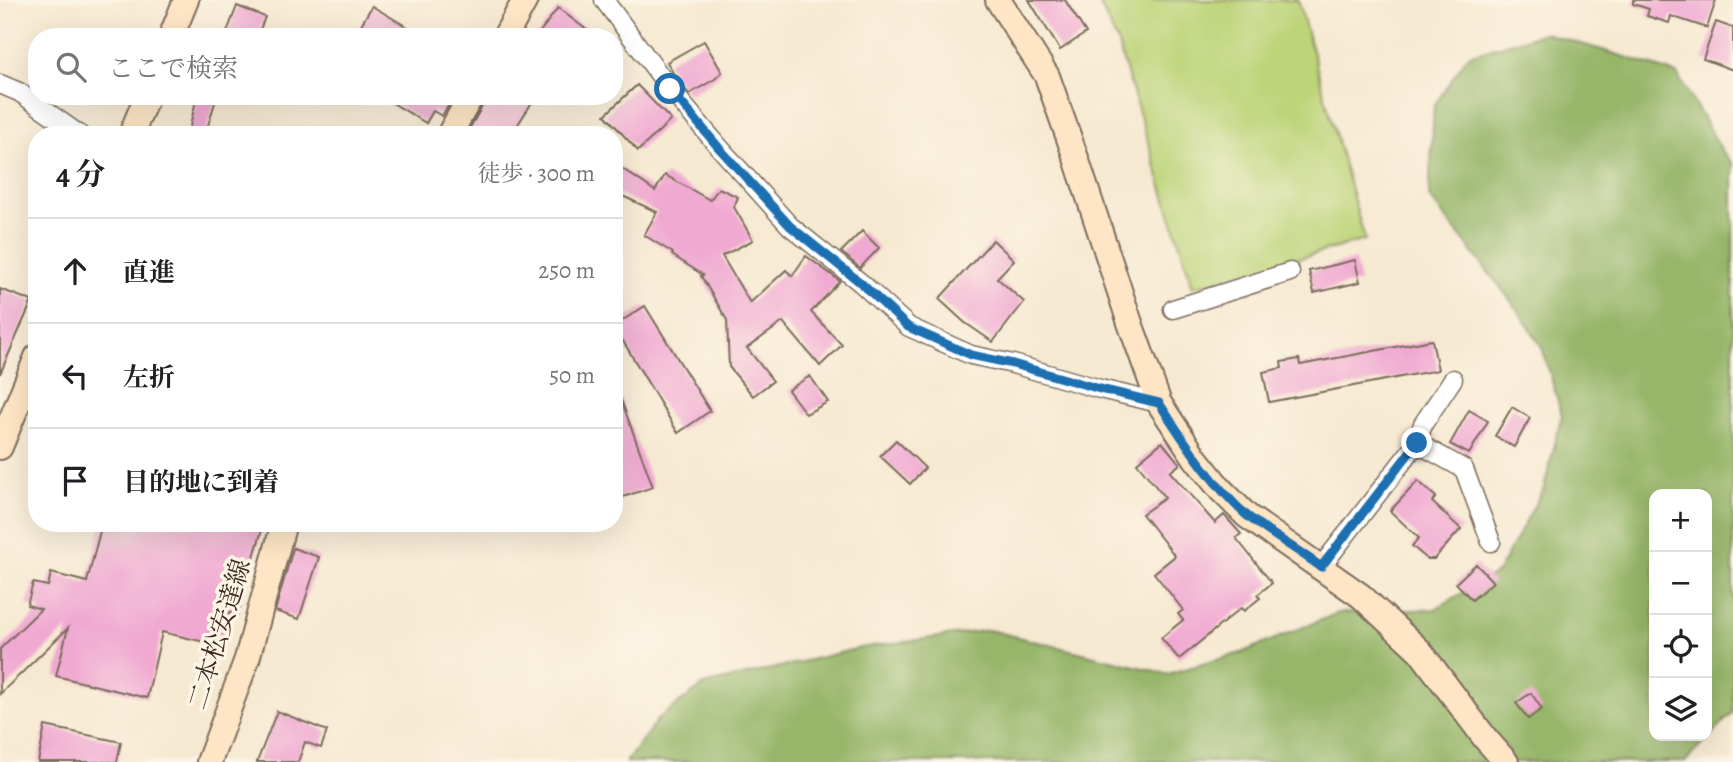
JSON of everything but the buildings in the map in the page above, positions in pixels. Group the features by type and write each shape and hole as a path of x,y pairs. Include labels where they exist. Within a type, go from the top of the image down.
{"street":[{"path":"175,28 186,0"},
{"path":"510,28 525,0"},
{"path":"604,0 670,89 790,226 861,283 908,327 971,355 1159,403"},
{"path":"998,0 1047,76 1159,403 1196,459 1247,516 1361,596 1420,651 1506,762"},
{"path":"0,84 28,98"},
{"path":"38,105 67,126"},
{"path":"135,126 143,105"},
{"path":"454,126 466,105"},
{"path":"1174,309 1290,272"},
{"path":"0,447 28,379"},
{"path":"1321,567 1417,443 1423,424 1453,379"},
{"path":"1417,443 1464,469 1491,542"},
{"name":"二本松安達線","path":"209,762 247,659 282,532"}],"green space":[{"path":"1098,0 1298,0 1365,240 1193,287 1117,41"},
{"path":"1544,33 1677,74 1722,151 1733,164 1733,712 1712,734 1712,489 1649,489 1649,741 1705,741 1685,762 626,762 658,719 704,685 860,648 989,630 1168,674 1241,653 1338,613 1435,609 1498,572 1544,488 1562,415 1542,347 1515,306 1429,197 1434,106 1468,55"}],"route":[{"path":"670,89 790,226 861,283 908,327 971,355 1159,403 1196,459 1221,490 1247,516 1321,567 1417,443"}]}
